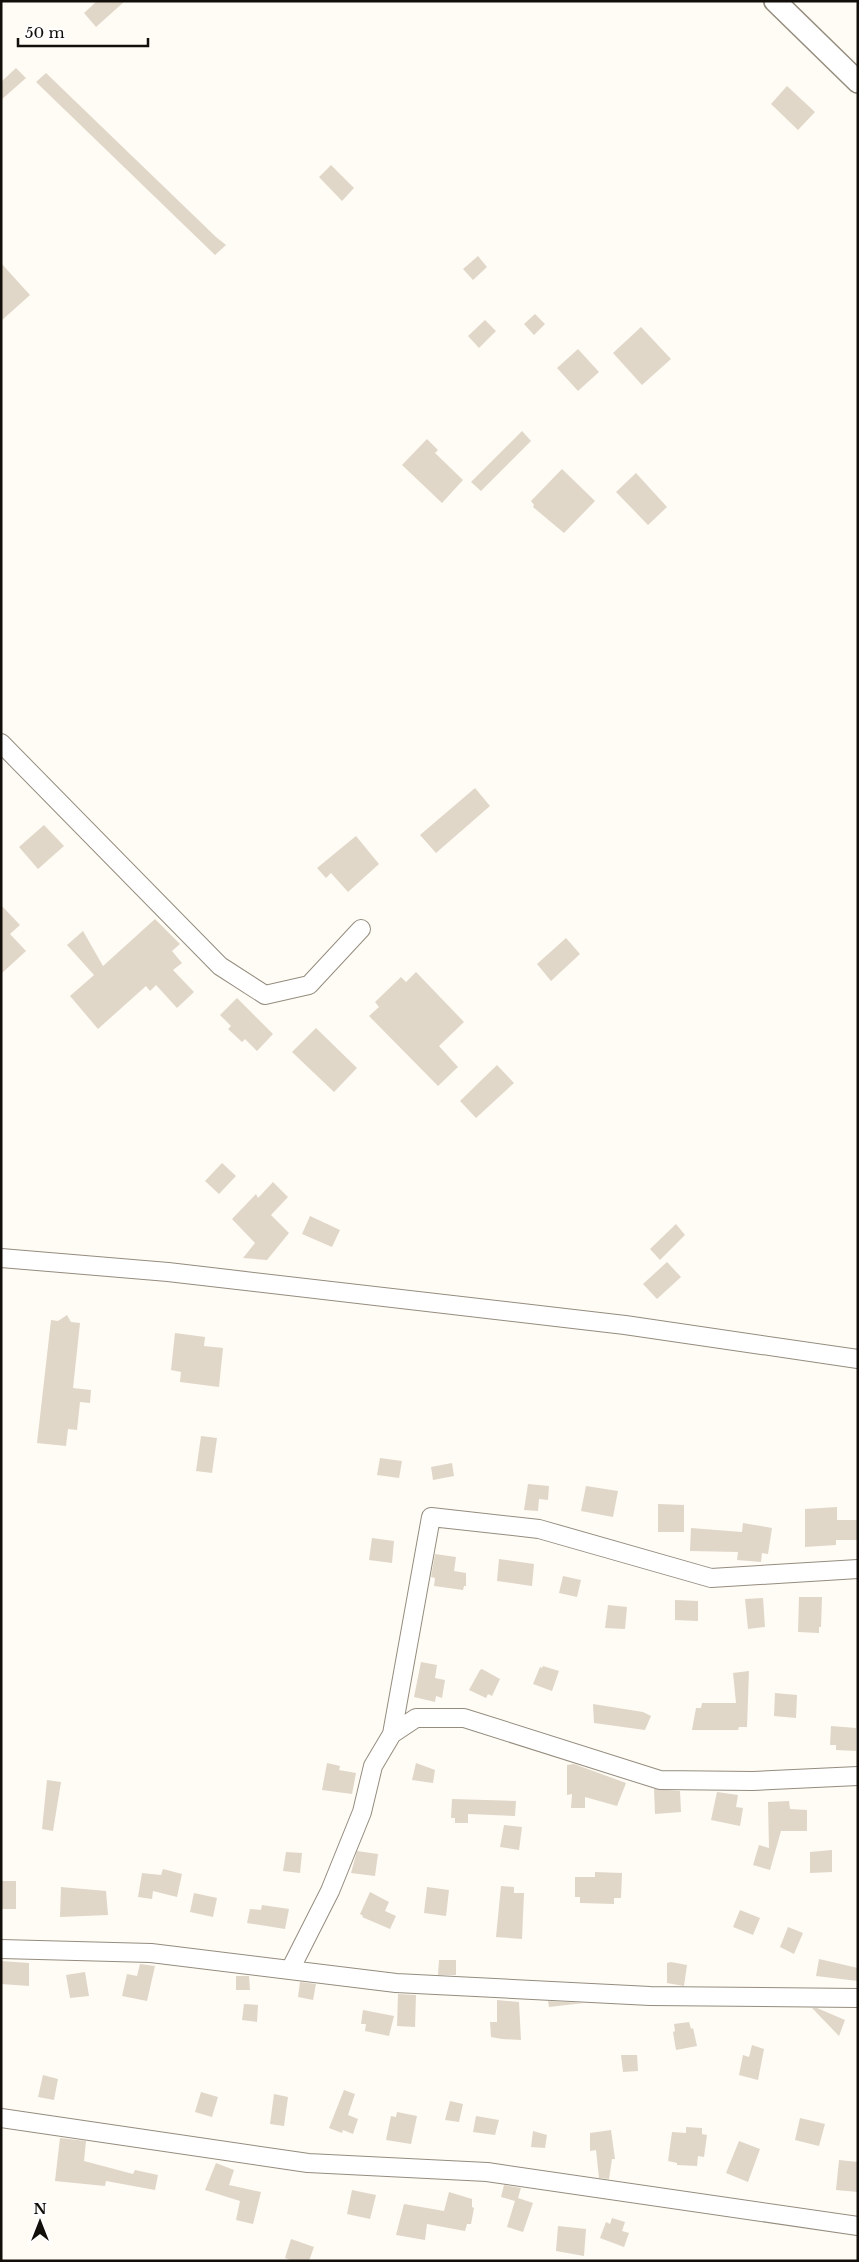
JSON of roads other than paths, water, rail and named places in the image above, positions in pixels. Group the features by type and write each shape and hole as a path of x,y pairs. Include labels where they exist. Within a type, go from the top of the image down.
{"street":[{"path":"775,1 858,82"},
{"path":"1,743 220,966 265,995 309,985 361,929"},
{"path":"1,1258 168,1272 625,1325 858,1359"},
{"path":"290,1970 330,1891 362,1812 373,1766 392,1734 431,1518 539,1529 711,1578 858,1569"},
{"path":"392,1734 416,1718 464,1718 660,1780 753,1782 858,1776"},
{"path":"1,1949 151,1953 396,1983 650,1996 858,1998"},
{"path":"1,2118 308,2164 487,2172 858,2226"}]}
